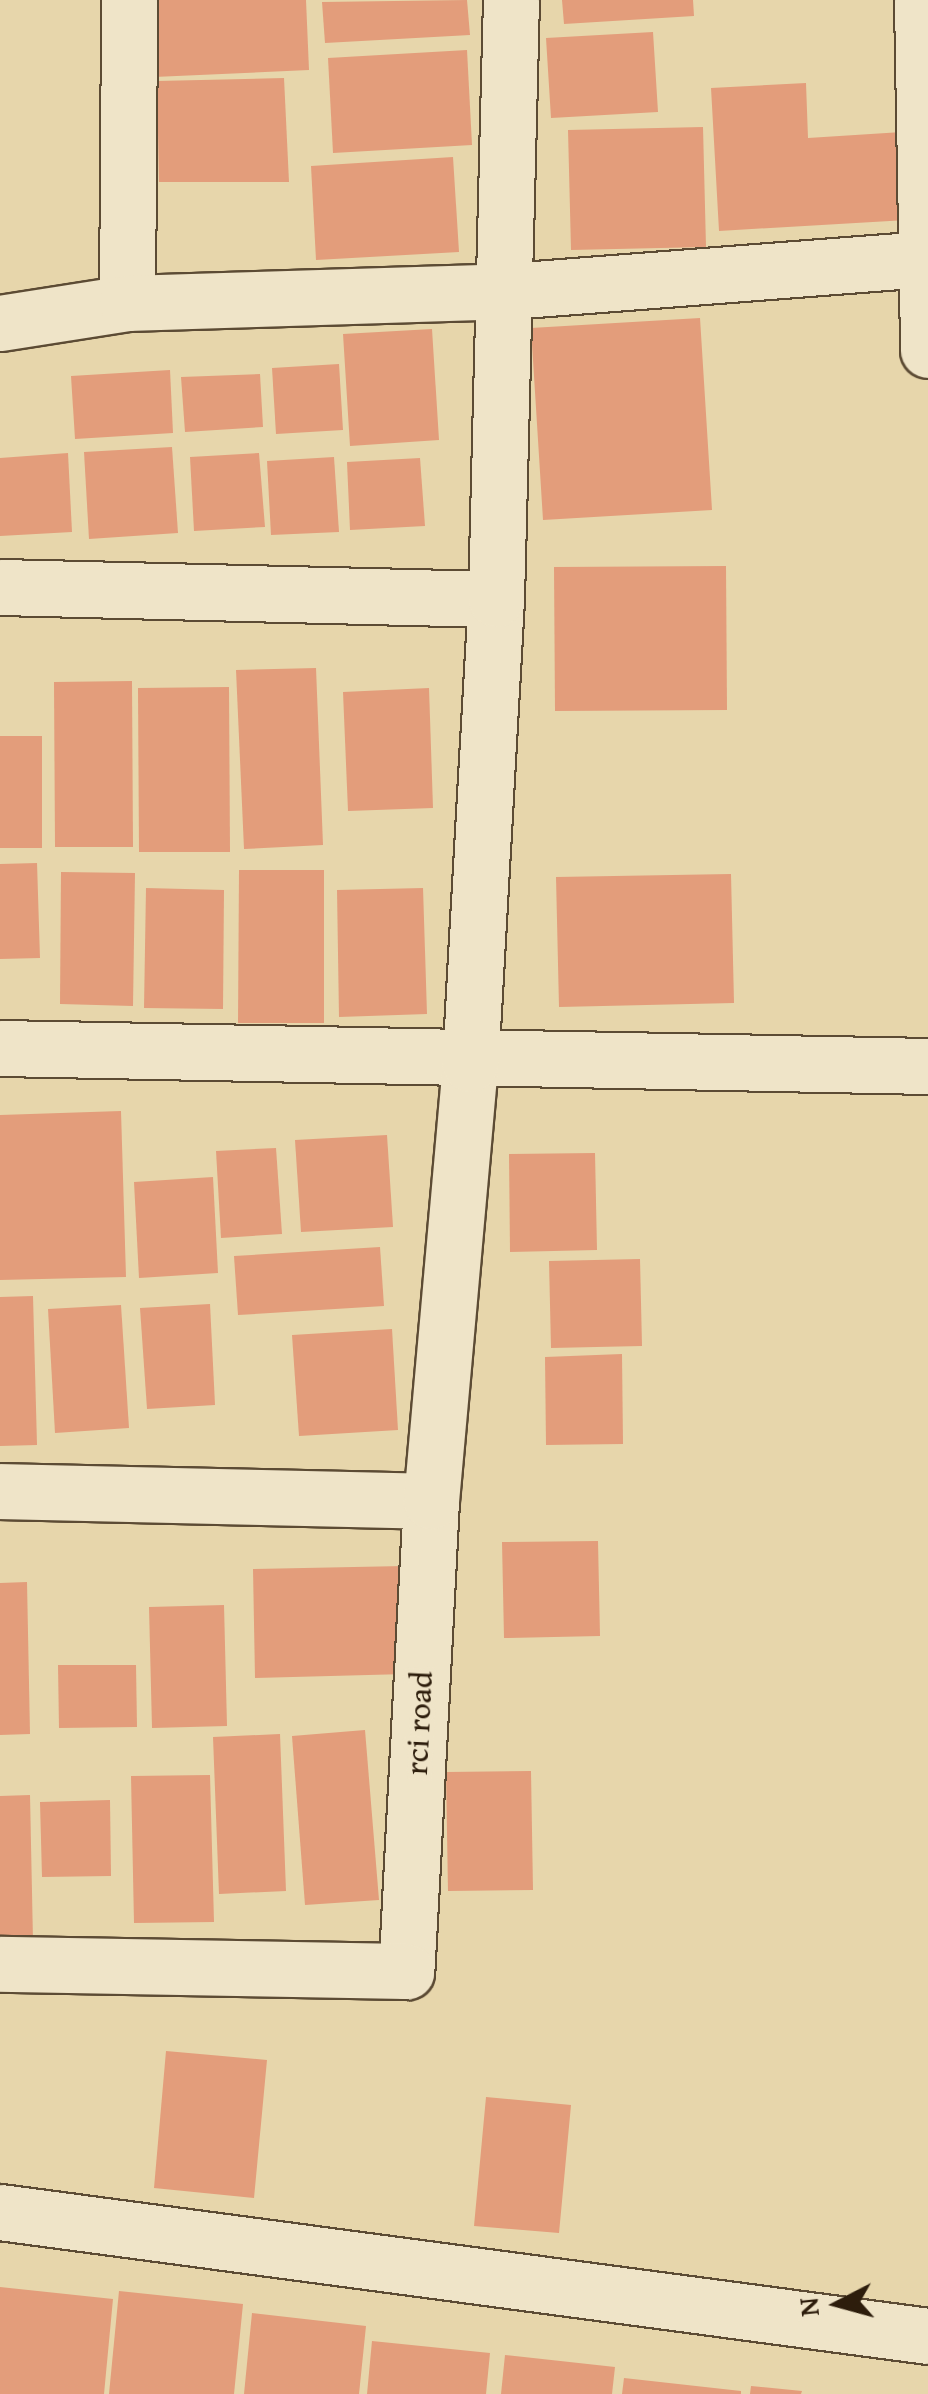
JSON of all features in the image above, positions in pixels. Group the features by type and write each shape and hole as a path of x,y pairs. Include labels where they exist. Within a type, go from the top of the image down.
{"street":[{"path":"126,304 129,0"},
{"path":"0,1490 431,1501 470,1064 496,599 509,292 511,0"},
{"path":"922,0 928,350"},
{"path":"0,323 126,304 509,292 926,259"},
{"path":"0,586 496,599"},
{"path":"0,1048 470,1064 928,1066"},
{"name":"rci road","path":"0,1964 406,1971 431,1501"},
{"path":"0,2212 928,2336"}],"building":[{"path":"151,0 306,0 309,70 154,77"},
{"path":"467,0 470,35 325,43 322,2"},
{"path":"562,0 693,0 694,16 564,24"},
{"path":"653,32 658,112 551,118 546,38"},
{"path":"467,50 472,145 333,153 328,58"},
{"path":"284,78 289,182 159,182 157,81"},
{"path":"806,83 808,138 902,132 907,220 719,231 711,88"},
{"path":"703,127 706,247 571,250 568,130"},
{"path":"453,157 459,252 316,260 311,166"},
{"path":"700,318 712,510 543,520 531,328"},
{"path":"432,329 439,440 350,446 343,334"},
{"path":"339,364 343,430 276,434 272,368"},
{"path":"170,370 173,433 75,439 71,376"},
{"path":"260,374 263,427 185,432 181,377"},
{"path":"172,447 178,533 89,539 84,452"},
{"path":"68,453 72,532 0,536 0,458"},
{"path":"259,453 265,527 194,531 190,457"},
{"path":"334,457 339,532 271,535 267,461"},
{"path":"420,458 425,526 350,530 347,462"},
{"path":"726,566 727,710 555,711 554,567"},
{"path":"316,668 323,845 244,849 236,670"},
{"path":"132,681 133,847 55,847 54,682"},
{"path":"229,687 230,852 139,852 138,688"},
{"path":"429,688 433,808 348,811 343,692"},
{"path":"0,736 42,736 42,848 0,848"},
{"path":"37,863 40,958 0,959 0,864"},
{"path":"239,870 324,870 324,1023 238,1023"},
{"path":"61,872 135,873 133,1006 60,1004"},
{"path":"731,874 734,1003 559,1007 556,877"},
{"path":"146,888 224,890 223,1009 144,1008"},
{"path":"423,888 427,1014 339,1017 337,890"},
{"path":"121,1111 126,1277 0,1280 0,1115"},
{"path":"387,1135 393,1227 301,1232 295,1140"},
{"path":"276,1148 282,1234 221,1238 216,1151"},
{"path":"595,1153 597,1250 510,1252 509,1154"},
{"path":"213,1177 218,1273 139,1278 134,1182"},
{"path":"380,1247 384,1306 238,1315 234,1256"},
{"path":"640,1259 642,1346 551,1348 549,1261"},
{"path":"33,1296 37,1445 0,1446 0,1297"},
{"path":"210,1304 215,1405 147,1409 140,1308"},
{"path":"121,1305 129,1428 55,1433 48,1309"},
{"path":"392,1329 398,1430 299,1436 292,1335"},
{"path":"622,1354 623,1444 546,1445 545,1357"},
{"path":"598,1541 600,1636 504,1638 502,1542"},
{"path":"404,1566 406,1674 255,1678 253,1569"},
{"path":"27,1582 30,1734 0,1735 0,1583"},
{"path":"224,1605 227,1726 152,1728 149,1607"},
{"path":"58,1665 136,1665 137,1727 59,1728"},
{"path":"365,1730 379,1900 305,1905 292,1736"},
{"path":"280,1734 286,1891 219,1894 213,1737"},
{"path":"531,1771 533,1890 448,1891 446,1772"},
{"path":"210,1775 214,1922 134,1923 131,1776"},
{"path":"30,1795 33,1941 0,1941 0,1796"},
{"path":"110,1800 111,1876 42,1877 40,1802"},
{"path":"166,2051 267,2060 254,2198 154,2188"},
{"path":"486,2097 571,2105 559,2233 474,2226"},
{"path":"0,2287 113,2299 104,2394 0,2394"},
{"path":"119,2291 243,2304 234,2394 109,2394"},
{"path":"252,2313 366,2326 359,2394 244,2394"},
{"path":"372,2341 490,2353 486,2394 367,2394"},
{"path":"505,2355 615,2367 612,2394 501,2394"},
{"path":"624,2378 741,2391 741,2394 622,2394"},
{"path":"751,2386 802,2391 750,2394"}]}
